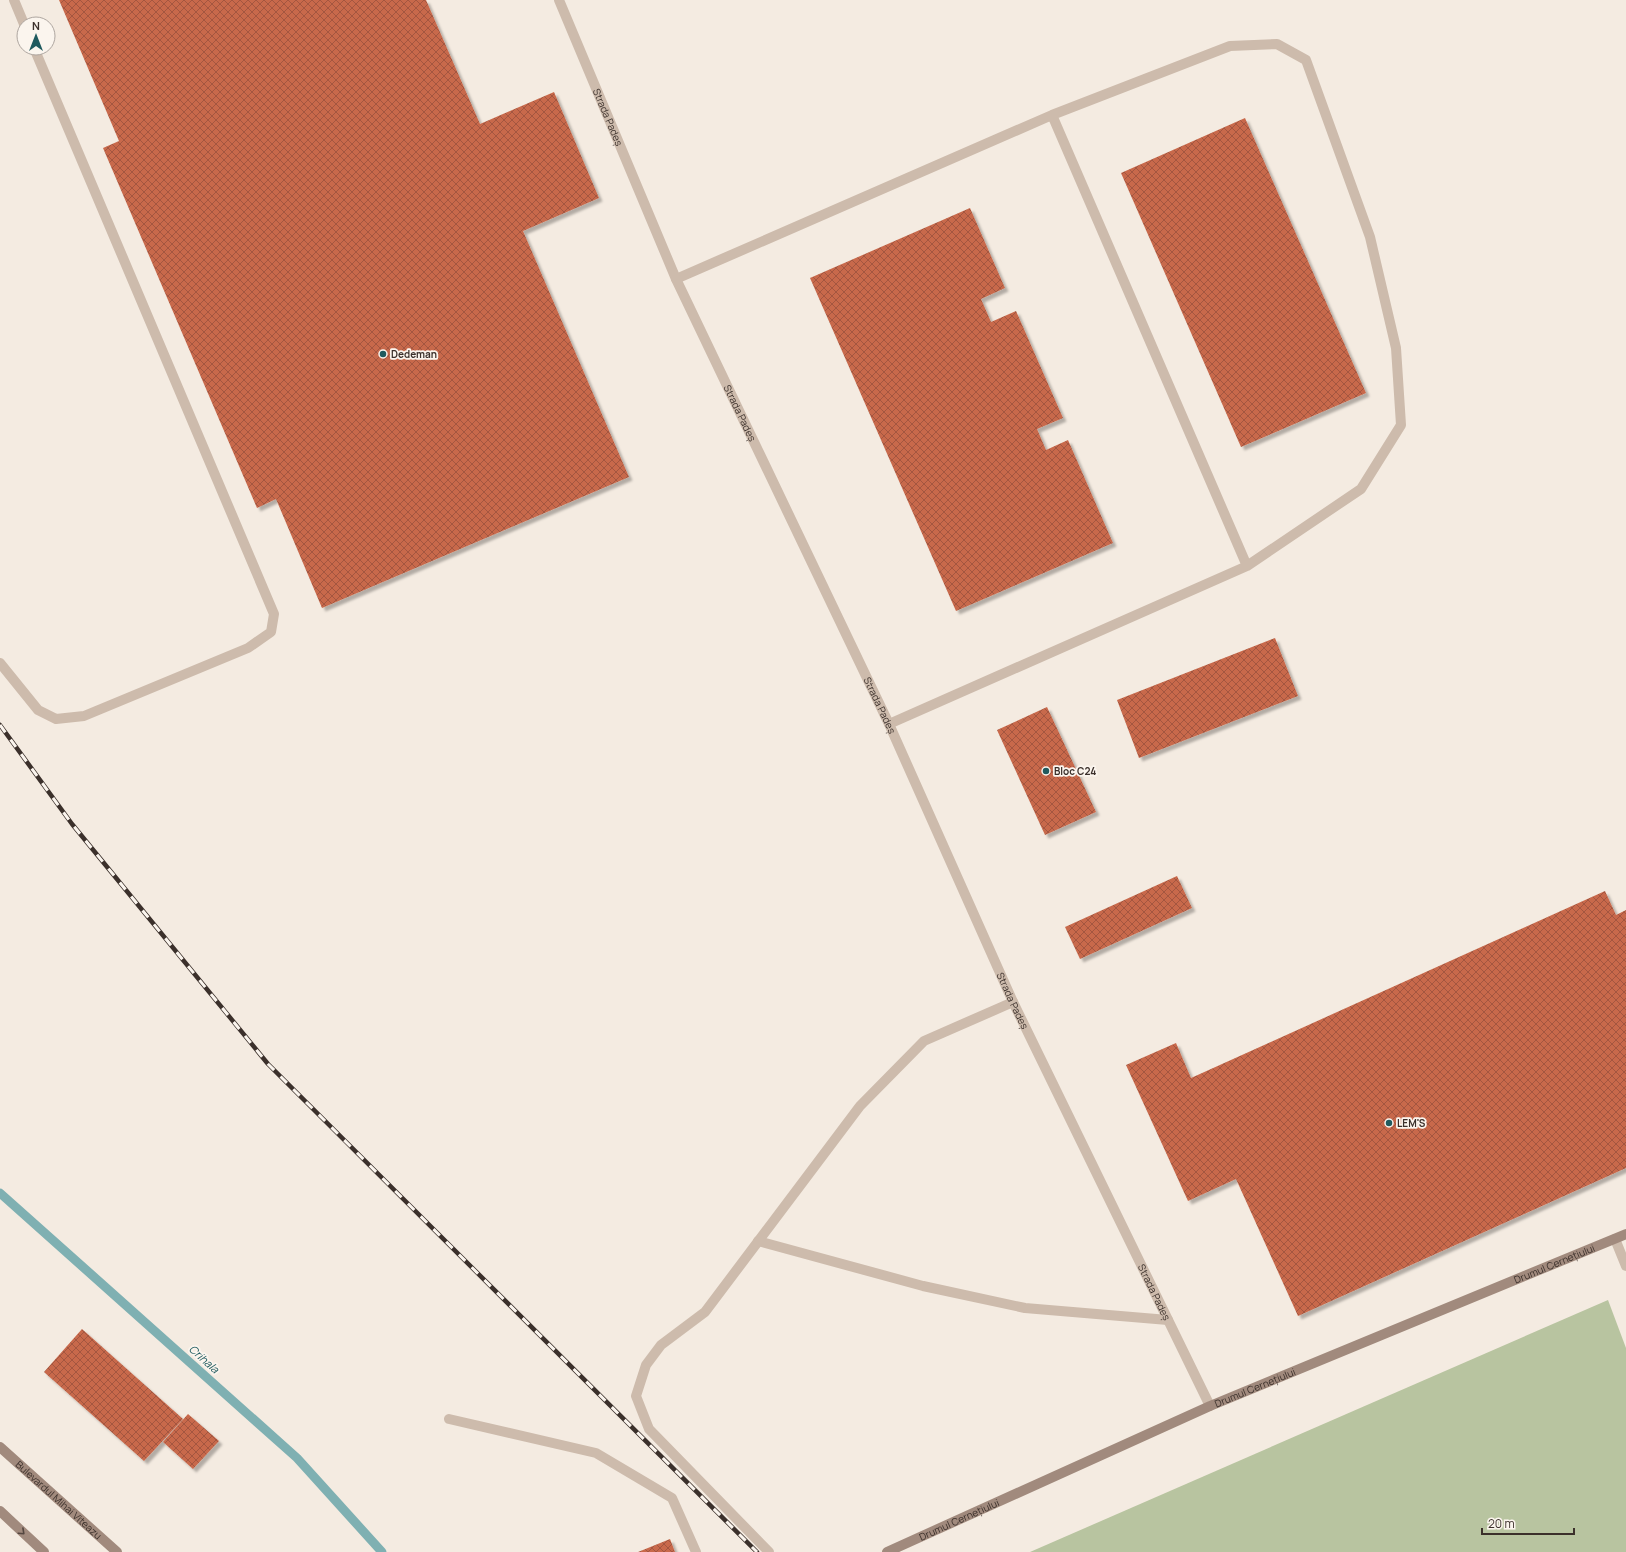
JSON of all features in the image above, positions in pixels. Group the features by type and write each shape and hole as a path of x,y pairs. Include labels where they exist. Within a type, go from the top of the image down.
{"main road":[{"name":"Drumul Cernețiului","path":"888,1552 1210,1406 1626,1234"},
{"name":"Bulevardul Mihai Viteazu","path":"0,1447 117,1552"},
{"path":"0,1511 44,1552"}],"street":[{"path":"14,0 21,16"},
{"name":"Strada Padeș","path":"559,0 676,279 890,724 1013,1002 1210,1406"},
{"path":"676,279 1052,115 1230,46 1278,44 1306,60 1370,237 1396,348 1400,425 1361,489 1247,566 890,724"},
{"path":"0,663 38,710 56,719 84,716 248,648 271,632 274,614 37,56"},
{"path":"1052,115 1247,566"},
{"path":"769,1552 649,1429 636,1396 646,1365 661,1345 705,1312 860,1106 924,1041 1013,1002"},
{"path":"1615,1239 1626,1266"},
{"path":"758,1241 923,1286 1025,1308 1168,1320"},
{"path":"449,1419 596,1453 672,1498 696,1552"}],"green space":[{"path":"1608,1300 1626,1348 1626,1552 1030,1552"}],"building":[{"name":"Dedeman","path":"59,0 426,0 480,124 554,92 599,198 523,231 629,477 322,608 276,499 257,508 103,148 119,141"},
{"path":"1245,118 1366,393 1241,447 1121,173"},
{"path":"970,208 1005,288 981,299 991,322 1016,311 1063,418 1037,429 1046,450 1068,440 1113,543 956,611 810,278"},
{"path":"1275,638 1298,696 1139,758 1117,700"},
{"name":"Bloc C24","path":"1047,707 1096,812 1045,835 997,730"},
{"path":"1177,876 1192,908 1080,959 1065,927"},
{"name":"LEM'S","path":"1605,891 1616,915 1626,910 1626,1168 1298,1316 1236,1179 1188,1201 1126,1065 1176,1043 1191,1078"},
{"path":"82,1329 183,1419 144,1461 44,1372"},
{"path":"188,1414 219,1441 193,1469 163,1442"},
{"path":"670,1539 675,1552 638,1552"}],"waterway":[{"name":"Crihala","path":"0,1193 297,1458 382,1552"}],"railway":[{"path":"0,725 72,824 268,1064 757,1552"}],"place":[{"name":"Dedeman","path":"383,354"},
{"name":"Bloc C24","path":"1046,771"},
{"name":"LEM'S","path":"1389,1123"}]}
